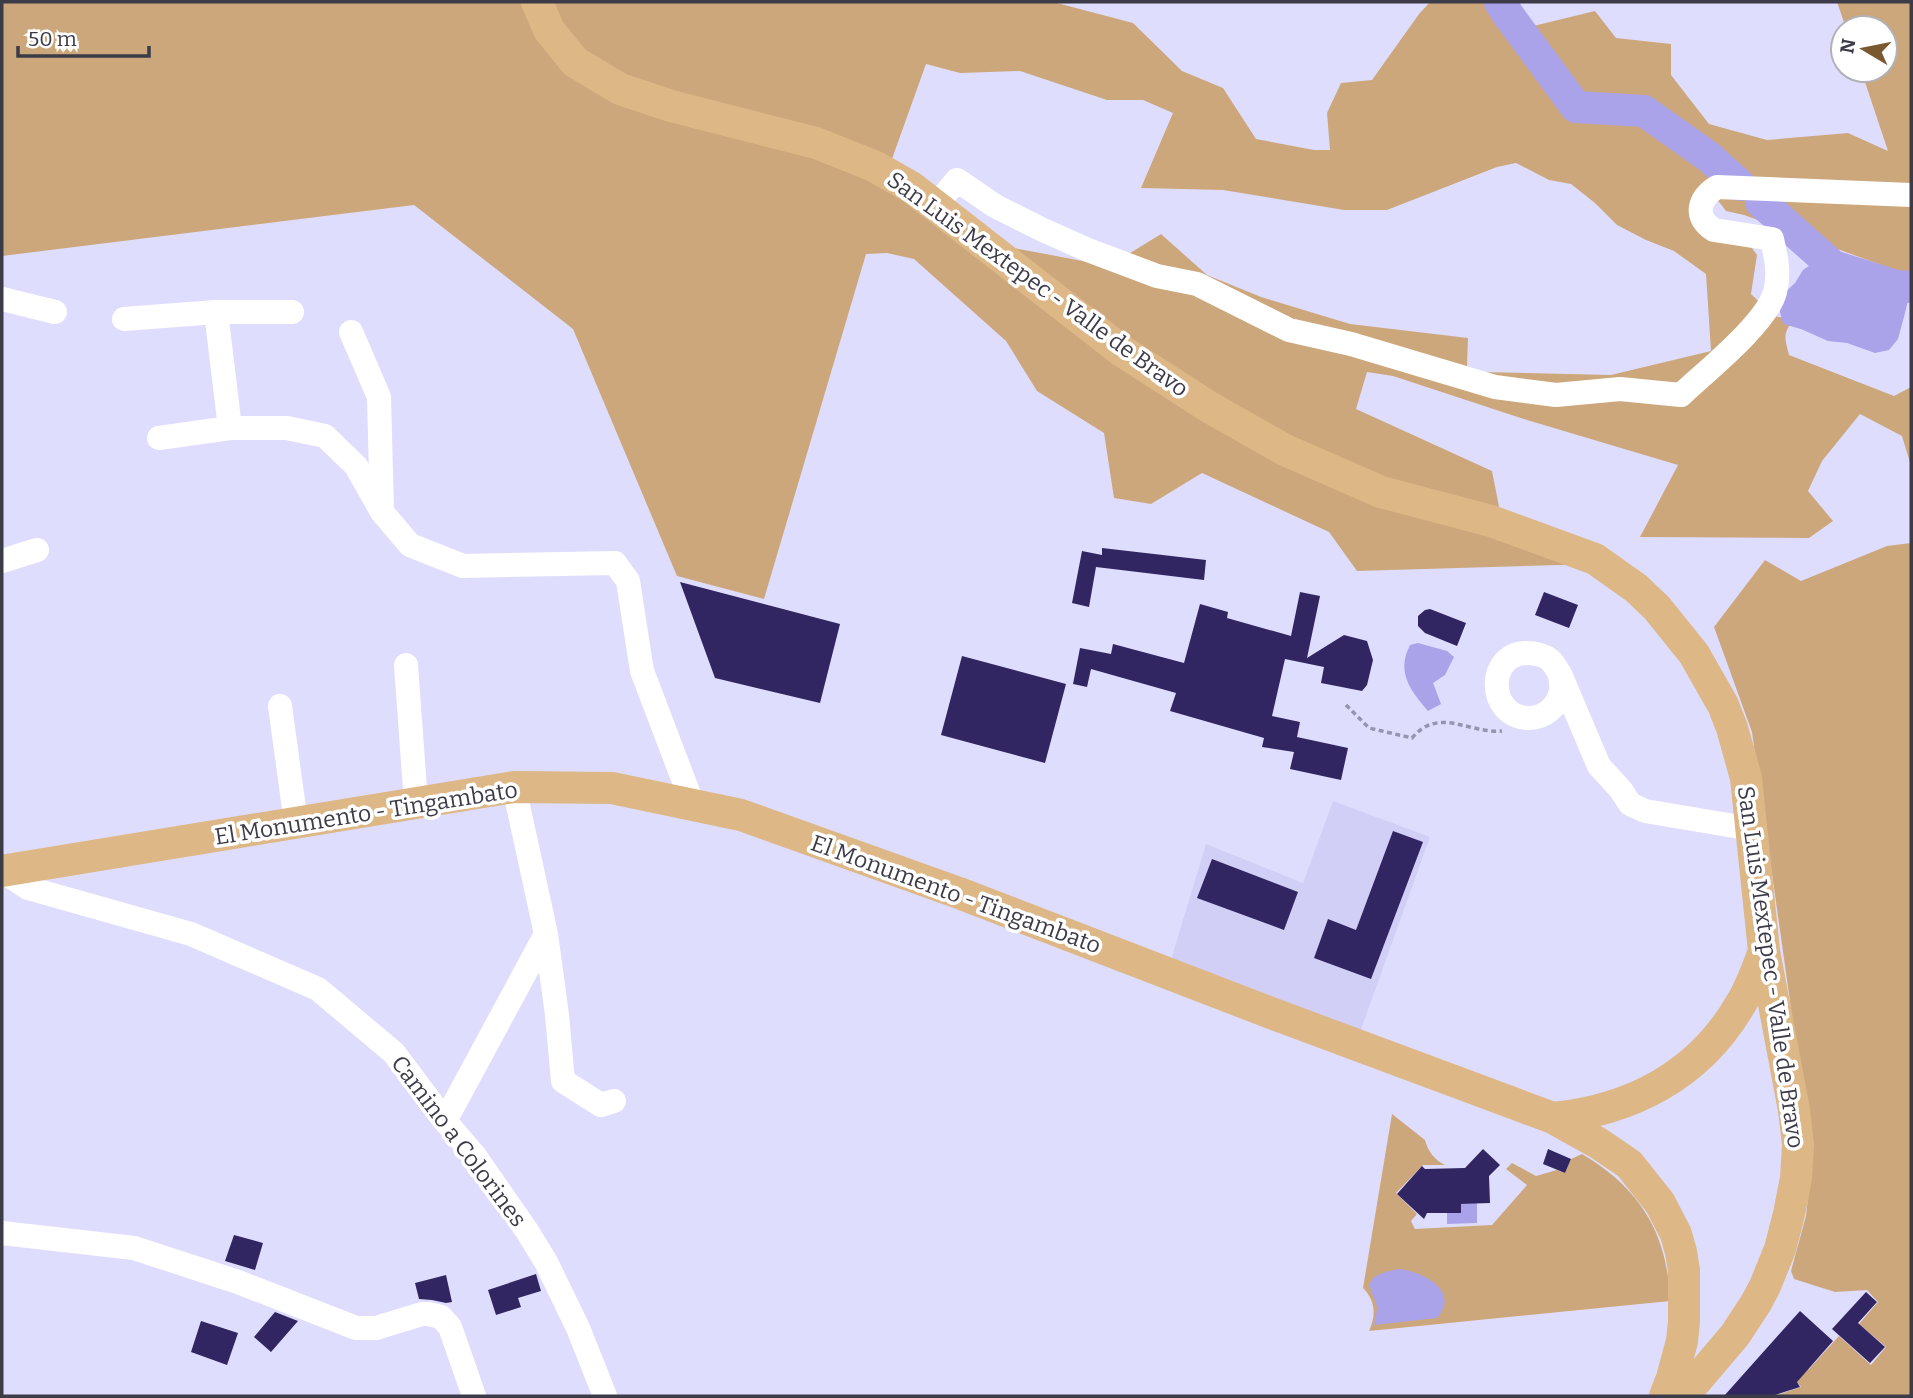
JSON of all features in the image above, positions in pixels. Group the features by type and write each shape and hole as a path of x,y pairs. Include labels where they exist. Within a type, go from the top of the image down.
{"main road":[{"name":"San Luis Mextepec - Valle de Bravo","path":"537,2 549,30 575,62 620,89 671,106 816,144 874,166 911,187 1122,351 1209,407 1285,450 1381,492 1491,521 1595,559 1636,588 1657,608 1688,646 1709,678 1732,728 1746,778 1764,951 1794,1110 1798,1145 1796,1178 1773,1268 1746,1320 1696,1381 1679,1396"},
{"name":"El Monumento - Tingambato","path":"2,871 514,788 612,788 741,815 946,888 1553,1118 1598,1143 1629,1164 1660,1203 1676,1234 1684,1270 1685,1305 1682,1341 1665,1396"},
{"path":"1553,1118 1624,1103 1685,1069 1730,1022 1751,984 1764,951"}],"street":[{"path":"936,205 957,180 995,206 1043,230 1157,276 1197,284 1289,330 1351,344 1495,387 1556,396 1620,389 1681,396 1758,322 1775,293 1778,264 1772,239 1709,227 1700,212 1708,192 1717,187 1911,195"},
{"path":"2,299 55,312"},
{"path":"216,312 230,428"},
{"path":"124,319 216,312 292,312"},
{"path":"351,332 379,397 382,512"},
{"path":"159,438 230,428 288,428 325,436 356,466 382,512 410,545 463,566 615,563 628,581 642,671 693,805"},
{"path":"2,561 37,550"},
{"path":"1560,674 1562,688 1557,702 1547,713 1534,718 1519,717 1505,709 1497,694 1497,677 1505,663 1519,654 1535,653 1550,660 1560,674 1599,766 1630,804 1645,811 1752,829"},
{"path":"405,666 416,803"},
{"path":"280,706 296,823"},
{"path":"514,788 546,934 564,1081 601,1105 614,1101"},
{"name":"Camino a Colorines","path":"2,871 28,888 191,934 318,989 394,1053 475,1156 540,1252 578,1328 605,1396"},
{"path":"445,1121 546,934"},
{"path":"2,1233 134,1248 238,1282 356,1328 376,1328 422,1314 435,1315 450,1327 474,1396"}],"path":[{"path":"1346,705 1369,728 1412,738 1432,723 1448,722 1500,732 1512,726 1519,717"}],"shaded area":[{"path":"2,2 1057,3 1133,23 1182,71 1223,88 1256,139 1314,150 1330,150 1327,113 1341,83 1372,80 1430,2 1504,2 1521,29 1595,11 1616,38 1671,44 1671,75 1709,124 1767,140 1848,133 1888,151 1866,84 1899,84 1899,14 1841,14 1837,2 1911,2 1911,274 1726,211 1716,198 1693,199 1749,244 1757,255 1751,294 1774,316 1794,320 1786,336 1789,355 1894,396 1911,387 1911,466 1902,436 1860,414 1822,461 1808,491 1833,521 1809,538 1640,537 1678,465 1393,376 1367,372 1356,409 1492,471 1504,532 1593,564 1357,571 1329,532 1202,473 1151,504 1114,498 1104,433 1037,391 1006,341 914,259 887,253 866,254 764,599 677,576 573,329 414,205 2,256","holes":["926,64 960,73 1020,71 1107,100 1143,100 1173,113 1141,188 1223,190 1344,210 1387,210 1497,167 1516,163 1549,180 1571,184 1617,225 1674,251 1706,274 1711,351 1611,375 1482,372 1467,366 1468,338 1350,324 1261,297 1207,275 1161,234 1109,266 977,241 888,170"]},
{"path":"1841,260 1854,270 1890,277 1906,285 1908,300 1905,313 1898,339 1889,350 1875,353 1847,343 1828,341 1783,324 1779,308 1781,296 1795,283 1803,270 1816,261"},
{"path":"1911,543 1911,1396 1774,1396 1801,1387 1793,1377 1809,1369 1839,1336 1871,1365 1886,1347 1859,1324 1878,1302 1867,1290 1835,1292 1794,1279 1791,1271 1806,1216 1809,1189 1791,1008 1752,732 1714,627 1765,560 1801,581 1887,546"},
{"path":"1418,643 1447,651 1454,657 1445,675 1433,683 1441,704 1428,711 1411,688 1405,672 1404,664 1410,645"},
{"path":"1333,801 1430,837 1359,1035 1170,963 1206,844 1303,883"},
{"path":"1392,1114 1425,1140 1432,1155 1445,1165 1423,1165 1396,1193 1417,1214 1411,1221 1415,1229 1492,1225 1527,1185 1506,1169 1512,1163 1536,1176 1557,1170 1565,1173 1571,1159 1582,1154 1620,1182 1647,1215 1664,1255 1670,1301 1369,1331 1374,1309 1363,1288"},
{"path":"1477,1203 1477,1223 1447,1224 1447,1213 1461,1212 1461,1204"},
{"path":"1400,1269 1419,1274 1436,1284 1445,1299 1443,1308 1437,1318 1374,1325 1377,1307 1371,1281 1382,1273"}],"building":[{"path":"1102,548 1206,560 1204,580 1096,567 1089,607 1072,603 1082,551 1102,555"},
{"path":"680,582 840,624 820,703 715,678"},
{"path":"1300,592 1320,596 1307,658 1344,635 1367,641 1373,660 1367,685 1362,691 1321,683 1324,667 1285,659 1272,716 1300,722 1297,737 1348,748 1341,780 1290,769 1294,752 1262,747 1264,738 1170,711 1176,693 1091,669 1087,687 1073,684 1080,648 1111,654 1113,644 1184,663 1200,604 1228,612 1227,618 1291,636"},
{"path":"1544,592 1578,605 1569,628 1535,615"},
{"path":"1430,609 1466,623 1457,646 1425,633 1418,626 1418,616"},
{"path":"962,656 1066,684 1045,763 941,735"},
{"path":"1393,831 1423,842 1371,979 1314,958 1328,919 1356,930"},
{"path":"1212,859 1298,892 1284,930 1197,898"},
{"path":"1483,1149 1500,1165 1489,1176 1490,1203 1461,1204 1461,1213 1427,1213 1424,1219 1397,1194 1422,1166 1425,1169 1465,1168"},
{"path":"1548,1149 1571,1159 1565,1173 1543,1164"},
{"path":"234,1235 263,1243 255,1270 225,1261"},
{"path":"536,1274 541,1291 518,1298 521,1307 496,1315 488,1290"},
{"path":"446,1275 452,1302 419,1299 415,1283"},
{"path":"1866,1292 1877,1302 1858,1323 1885,1347 1870,1363 1832,1329"},
{"path":"1800,1311 1833,1341 1797,1382 1800,1387 1772,1396 1724,1396"},
{"path":"275,1312 298,1321 271,1352 254,1337"},
{"path":"201,1321 238,1333 227,1365 191,1352"}],"waterway":[{"path":"1500,2 1576,107 1644,111 1709,157 1740,185"},
{"path":"1761,202 1833,266 1896,286 1911,287"}]}
